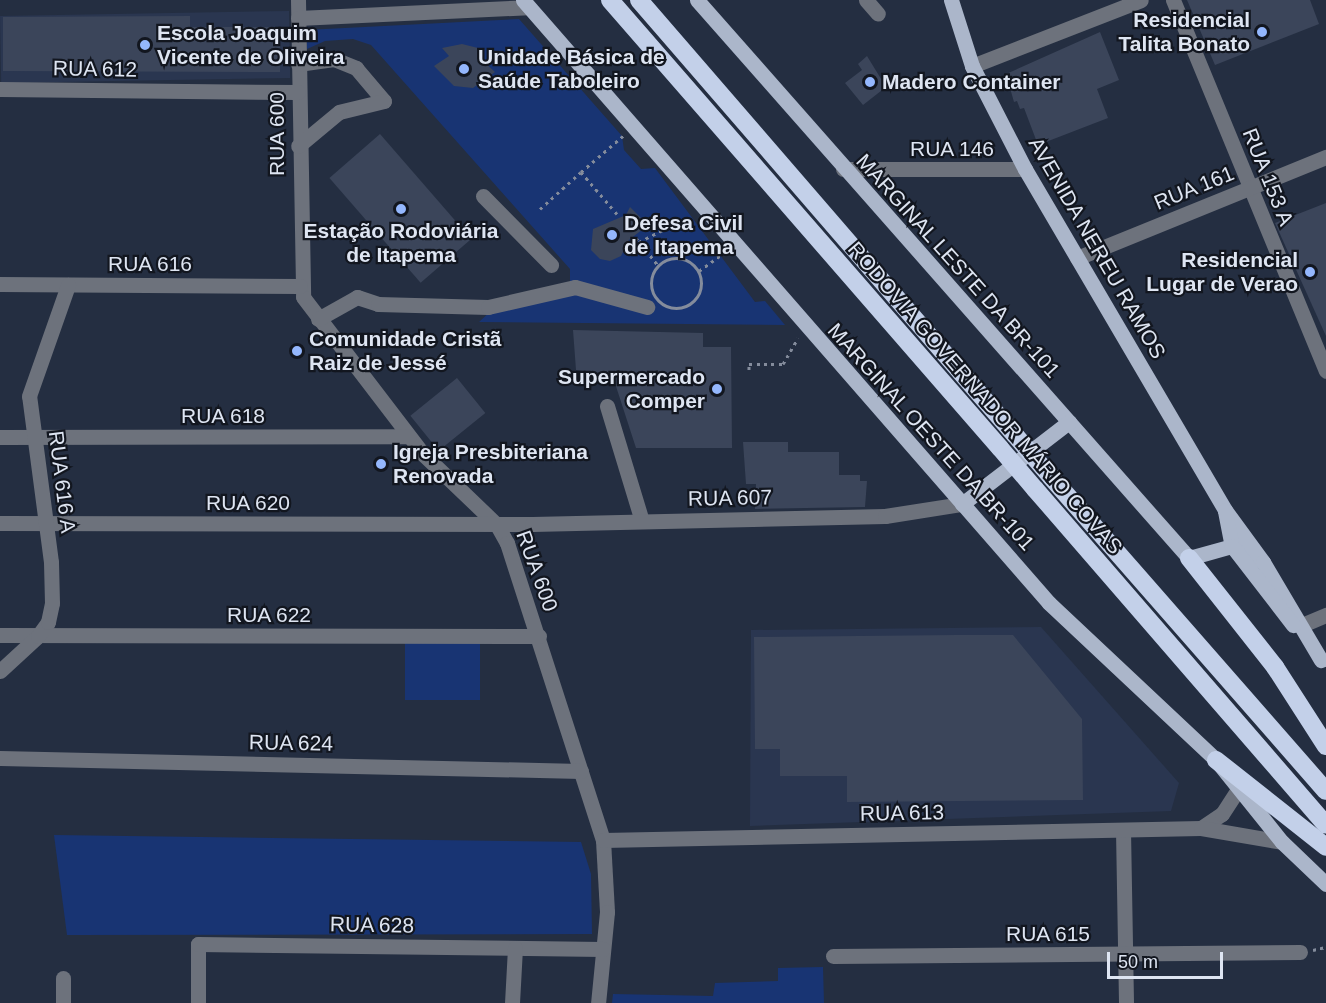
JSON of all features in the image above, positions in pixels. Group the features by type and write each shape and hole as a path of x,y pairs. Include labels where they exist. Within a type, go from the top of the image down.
{"highway":[{"name":"RODOVIA GOVERNADOR MÁRIO COVAS","path":"610,0 1326,825"},
{"name":"RODOVIA GOVERNADOR MÁRIO COVAS","path":"639,0 1326,791"},
{"path":"1189,558 1275,667 1326,746"},
{"path":"1216,760 1326,847"}],"main road":[{"name":"MARGINAL LESTE DA BR-101","path":"697,0 843,169 1189,558"},
{"name":"AVENIDA NEREU RAMOS","path":"951,0 972,66 1026,170 1225,510 1263,562 1324,663"},
{"name":"MARGINAL OESTE DA BR-101","path":"525,3 1049,603 1216,760 1282,842 1326,884"},
{"path":"962,504 1069,422"},
{"name":"AVENIDA NEREU RAMOS","path":"1225,510 1232,546 1324,663"},
{"path":"1189,558 1232,546 1240,546 1263,562"}],"street":[{"name":"RUA 600","path":"298,0 300,286 303,297 435,468 497,525 507,543 539,636 603,840 607,884 598,1003"},
{"path":"866,0 878,14"},
{"path":"972,66 1141,0"},
{"name":"RUA 153 A","path":"1173,0 1326,370"},
{"path":"298,18 525,3"},
{"path":"298,64 334,59 356,68 384,101 339,112 298,146"},
{"name":"RUA 612","path":"0,89 298,92"},
{"name":"RUA 161","path":"1077,258 1326,157"},
{"name":"RUA 146","path":"843,169 1026,170"},
{"path":"483,196 551,265"},
{"name":"RUA 616","path":"0,284 300,286"},
{"name":"RUA 616 A","path":"0,671 38,636 48,622 54,589 37,437 29,407 31,385 68,285"},
{"path":"318,319 357,297 378,304 488,307 575,287 646,308"},
{"path":"607,406 642,521"},
{"name":"RUA 618","path":"0,437 409,436"},
{"name":"RUA 607","path":"497,525 885,516 962,504"},
{"name":"RUA 620","path":"0,524 497,525"},
{"path":"1302,625 1326,615"},
{"name":"RUA 622","path":"0,635 539,636"},
{"name":"RUA 624","path":"0,758 581,771"},
{"path":"1201,828 1222,814 1238,789"},
{"name":"RUA 613","path":"603,840 1201,828 1282,842"},
{"path":"1123,830 1126,1003"},
{"name":"RUA 628","path":"198,1003 198,944 603,949"},
{"path":"512,1003 515,948"},
{"name":"RUA 615","path":"833,956 1300,952"},
{"path":"63,978 63,1003"}],"path":[{"path":"540,209 631,127"},
{"path":"581,172 617,214"},
{"path":"658,265 638,240 670,226 693,226"},
{"path":"699,271 685,259 666,260 658,265 651,284 653,293 660,302 674,308 688,304 699,294 699,271 714,258 737,248"},
{"path":"749,370 749,364 783,364 805,326"}],"shaded area":[{"name":"Escola Joaquim Vicente de Oliveira","path":"289,11 290,78 1,83 0,16"},
{"path":"519,19 622,136 624,150 641,169 655,168 755,302 765,301 785,325 479,322 494,308 570,288 570,269 371,45 353,39 325,41 307,49 306,30"},
{"path":"1041,627 1179,783 1171,811 750,826 751,630"},
{"path":"405,643 480,643 480,700 405,700"},
{"path":"54,835 581,842 591,874 592,934 67,935"},
{"path":"823,967 824,1003 612,1003 613,994 713,996 715,983 778,981 778,968"}],"building":[{"path":"1187,0 1310,0 1319,24 1215,65"},
{"name":"Escola Joaquim Vicente de Oliveira","path":"190,16 190,27 280,27 280,72 3,71 3,17"},
{"path":"1100,32 1119,80 1097,89 1108,118 1038,145 1024,108 1020,109 1017,101 1014,102 1006,74"},
{"name":"Unidade Básica de Saúde Taboleiro","path":"462,44 478,48 484,55 481,59 495,72 473,88 454,86 434,66 449,56 442,48"},
{"name":"Madero Container","path":"867,56 886,87 863,105 845,83 862,70 858,64"},
{"name":"Estação Rodoviária de Itapema","path":"380,134 471,239 421,283 329,178"},
{"path":"1326,203 1326,336 1275,223"},
{"name":"Defesa Civil de Itapema","path":"630,207 648,225 629,240 621,256 610,261 600,259 591,250 593,229 626,215"},
{"path":"573,330 703,333 703,347 731,347 732,448 636,448 612,374 576,370"},
{"path":"457,378 485,413 439,451 410,416"},
{"path":"743,442 788,442 788,452 839,452 839,475 860,475 860,481 867,481 865,507 755,509 756,484 746,484"},
{"path":"1013,635 1082,719 1083,800 847,802 847,776 780,776 780,749 755,749 754,637"}],"place":[{"name":"Residencial Talita Bonato","path":"1262,32"},
{"name":"Escola Joaquim Vicente de Oliveira","path":"145,45"},
{"name":"Unidade Básica de Saúde Taboleiro","path":"464,69"},
{"name":"Madero Container","path":"870,82"},
{"name":"Estação Rodoviária de Itapema","path":"401,209"},
{"name":"Defesa Civil de Itapema","path":"612,235"},
{"name":"Residencial Lugar de Verao","path":"1310,272"},
{"name":"Comunidade Cristã Raiz de Jessé","path":"297,351"},
{"name":"Supermercado Comper","path":"717,389"},
{"name":"Igreja Presbiteriana Renovada","path":"381,464"}]}
